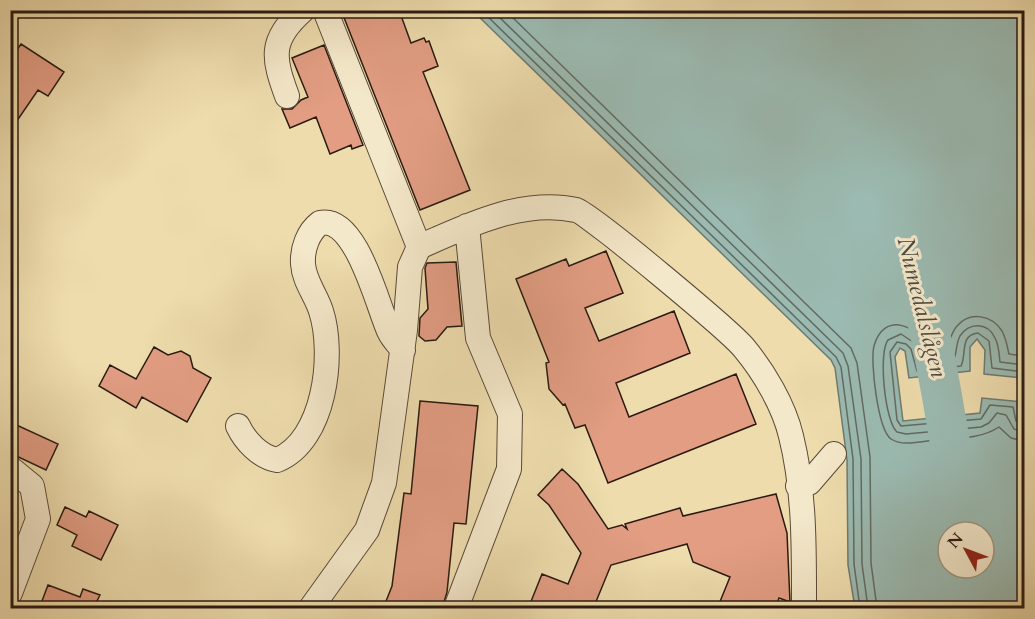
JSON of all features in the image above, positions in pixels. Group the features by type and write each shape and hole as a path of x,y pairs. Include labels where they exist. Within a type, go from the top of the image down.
{"street":[{"path":"287,96 275,64 280,38 290,22 303,10"},
{"path":"325,10 419,248"},
{"path":"312,609 367,530 384,483 403,350 410,267 419,248 467,226 542,206 578,210 623,244 744,347 772,389 791,435 804,522 804,609"},
{"path":"238,426 242,435 254,447 265,456 277,460 285,457 298,443 320,404 325,379 325,328 303,262 308,238 320,223 329,221 337,224 346,232 358,254 390,334 403,350"},
{"path":"456,609 509,469 510,414 478,338 467,226"},
{"path":"798,486 809,483 834,454"},
{"path":"10,468 32,486 38,519 10,593"}],"water":[{"path":"473,11 1024,11 1024,378 984,374 985,350 977,339 970,347 970,371 909,378 905,351 900,348 895,357 903,421 980,413 982,398 1022,402 1020,418 1024,418 1024,608 855,608 848,565 847,460 835,368 831,360"}],"building":[{"path":"341,10 399,10 411,43 424,38 426,42 429,41 438,66 423,72 470,190 420,210"},
{"path":"21,44 64,72 48,96 38,90 10,131 10,60"},
{"path":"324,45 363,145 352,149 351,145 330,154 316,117 290,128 282,109 292,109 308,97 292,58"},
{"path":"606,251 623,293 585,308 599,341 674,311 690,353 616,383 629,417 736,374 756,424 608,483 585,425 575,428 565,404 563,405 549,389 546,363 549,362 516,279 566,259 569,266"},
{"path":"456,262 462,326 447,327 436,340 425,341 419,336 420,318 428,309 425,268 427,263"},
{"path":"154,347 168,355 181,351 190,356 193,368 211,378 187,422 142,397 136,408 99,386 110,365 136,379"},
{"path":"420,401 478,406 466,524 454,523 447,592 442,609 383,609 392,586 404,493 411,494"},
{"path":"10,422 58,444 46,470 10,453"},
{"path":"562,469 578,484 608,529 622,525 627,529 625,524 680,508 683,516 776,494 787,533 790,602 779,598 775,609 717,609 730,577 693,562 687,544 611,565 593,609 528,609 542,574 568,584 581,553 549,505 538,495"},
{"path":"65,507 86,517 89,511 118,525 101,560 72,546 77,535 57,525"},
{"path":"48,585 80,597 83,589 100,595 96,603 106,609 39,609"}],"waterway":[{"name":"Numedalslågen","path":"927,320 963,520"}]}
